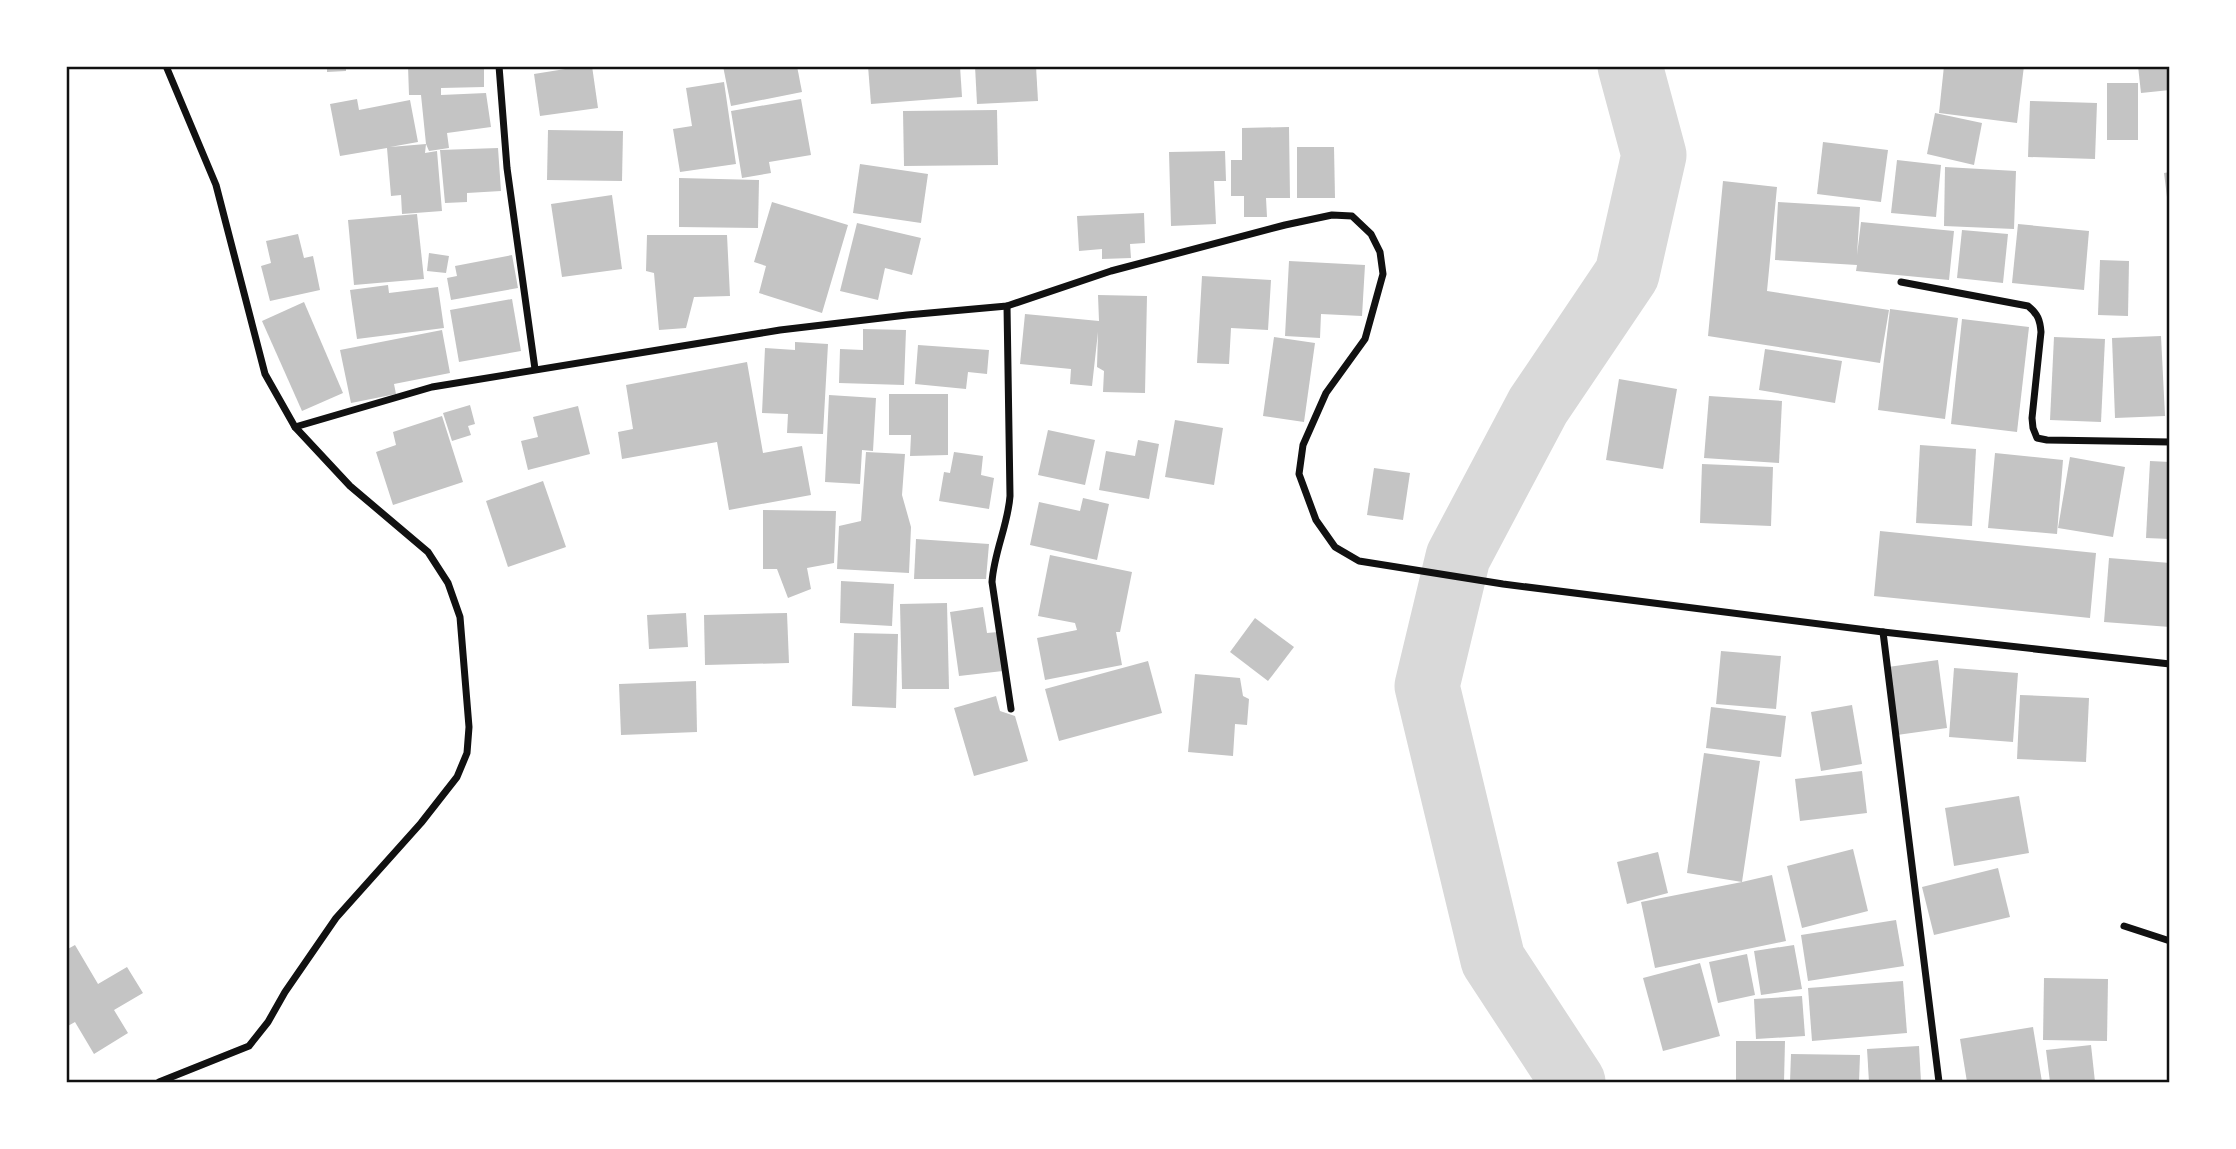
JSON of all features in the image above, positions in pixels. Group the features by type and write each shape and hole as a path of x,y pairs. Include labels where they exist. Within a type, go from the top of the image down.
{"street":[{"path":"159,1083 250,1046 336,918 457,777 467,753 470,727 460,617 448,583 428,552 350,486 295,427 265,374 216,185 166,66"},
{"path":"499,66 507,168 535,369"},
{"path":"295,427 432,387 535,369 780,330 1007,306 1111,271 1285,225 1332,215 1352,216 1371,234 1380,252 1383,274 1365,339 1326,393 1303,445 1299,474 1316,520 1335,547 1359,561 1503,584 1883,632 2169,664"},
{"path":"1901,282 2028,306 2036,312 2041,332 2032,418 2037,438 2169,442"},
{"path":"1007,306 1010,496 993,566 992,582 1011,709"},
{"path":"1883,632 1939,1083"},
{"path":"2124,926 2169,941"}],"building":[{"path":"327,66 346,66 346,71 327,72"},
{"path":"408,66 484,66 484,87 441,88 441,95 486,93 491,127 447,133 449,148 429,151 421,95 409,95"},
{"path":"592,66 598,108 540,116 534,74"},
{"path":"723,66 797,66 802,92 731,106"},
{"path":"868,66 960,66 962,97 871,104"},
{"path":"975,66 1036,66 1038,101 977,104"},
{"path":"1944,66 2024,66 2017,123 1939,113"},
{"path":"2138,66 2170,66 2170,90 2141,93"},
{"path":"724,82 736,164 680,172 673,129 692,126 686,88"},
{"path":"2107,83 2138,83 2138,140 2107,140"},
{"path":"357,99 359,110 410,100 418,142 390,147 426,144 425,153 437,151 442,211 402,214 401,195 391,196 387,148 340,156 330,104"},
{"path":"801,99 811,155 769,162 771,173 742,178 731,111"},
{"path":"2030,101 2097,103 2095,159 2028,157"},
{"path":"997,110 998,165 904,166 903,111"},
{"path":"1935,113 1982,123 1974,165 1927,154"},
{"path":"1289,127 1290,198 1266,198 1267,217 1244,217 1244,196 1231,196 1231,160 1242,160 1242,128"},
{"path":"548,130 623,131 622,181 547,180"},
{"path":"1823,142 1888,150 1881,202 1817,194"},
{"path":"1297,147 1334,147 1335,198 1297,198"},
{"path":"498,148 501,191 467,193 467,202 445,203 440,150"},
{"path":"1225,151 1226,181 1214,181 1216,224 1171,226 1169,152"},
{"path":"1897,160 1941,165 1936,217 1891,213"},
{"path":"860,164 928,174 921,223 853,213"},
{"path":"1945,167 2016,171 2014,229 1944,226"},
{"path":"2170,172 2170,205 2168,205 2164,173"},
{"path":"679,178 759,180 758,228 679,227"},
{"path":"1723,181 1777,187 1767,291 1889,310 1880,363 1708,336"},
{"path":"612,195 622,269 562,277 551,204"},
{"path":"772,202 848,225 822,313 759,293 766,266 754,262"},
{"path":"1778,202 1860,207 1857,255 1861,222 1954,231 1949,280 1856,271 1857,265 1775,260"},
{"path":"1144,213 1145,243 1130,244 1131,258 1102,259 1102,249 1079,251 1077,216"},
{"path":"417,214 424,279 354,285 348,220"},
{"path":"857,223 921,238 912,275 885,268 878,300 840,291"},
{"path":"2018,224 2089,231 2084,290 2012,283"},
{"path":"1962,230 2008,234 2003,283 1957,278"},
{"path":"298,234 304,258 313,256 320,290 270,301 261,266 271,263 266,241"},
{"path":"647,235 727,235 730,296 694,297 686,328 659,330 654,273 646,271"},
{"path":"429,253 449,256 446,273 427,271"},
{"path":"512,255 518,288 451,300 447,278 457,276 455,266"},
{"path":"2100,260 2129,261 2128,316 2098,315"},
{"path":"1289,261 1365,265 1362,316 1321,314 1320,338 1285,336"},
{"path":"1202,276 1271,280 1268,330 1231,328 1229,364 1197,363"},
{"path":"388,285 389,293 438,287 444,328 357,339 350,290"},
{"path":"1098,295 1147,296 1145,393 1103,392 1104,371 1097,367 1098,332 1092,386 1070,384 1071,369 1020,364 1025,314 1099,321"},
{"path":"512,299 521,351 459,362 450,310"},
{"path":"304,302 343,393 302,411 262,321"},
{"path":"1890,309 1958,318 1945,419 1878,410"},
{"path":"1962,319 2029,327 2017,432 1951,424"},
{"path":"863,329 906,330 904,385 839,383 840,349 863,350"},
{"path":"442,330 450,373 394,384 396,394 351,403 340,350"},
{"path":"2161,336 2165,416 2115,418 2112,338"},
{"path":"1274,337 1315,343 1304,422 1263,416"},
{"path":"2054,337 2105,339 2101,422 2050,420"},
{"path":"795,342 828,344 823,434 787,433 788,414 762,413 765,348 795,350"},
{"path":"918,345 989,350 987,374 968,372 966,389 915,384"},
{"path":"1765,349 1842,361 1835,403 1759,390"},
{"path":"747,362 763,453 802,446 811,495 729,510 717,442 622,459 618,432 633,429 626,385"},
{"path":"1619,379 1677,389 1663,469 1606,460"},
{"path":"889,394 948,394 948,455 910,456 911,435 889,435"},
{"path":"829,395 876,398 873,451 862,450 860,484 825,482"},
{"path":"1709,396 1782,401 1779,463 1704,458"},
{"path":"470,405 475,424 468,426 471,435 452,441 443,413"},
{"path":"578,406 590,454 528,470 521,441 538,437 533,417"},
{"path":"442,416 463,482 393,505 376,452 396,445 393,432"},
{"path":"1175,420 1223,428 1214,485 1165,477"},
{"path":"1048,430 1095,440 1085,485 1038,475"},
{"path":"1138,440 1159,444 1149,499 1099,490 1106,451 1135,456"},
{"path":"1920,445 1976,449 1972,526 1916,523"},
{"path":"866,452 905,454 902,495 911,527 909,573 837,569 839,526 861,521"},
{"path":"954,452 983,456 981,475 994,478 989,509 939,501 944,472 950,473"},
{"path":"1995,453 2063,460 2057,534 1988,528"},
{"path":"2070,457 2125,467 2113,537 2058,528"},
{"path":"2150,461 2170,462 2170,539 2146,538"},
{"path":"1702,464 1773,467 1771,526 1700,523"},
{"path":"1374,468 1410,473 1403,520 1367,515"},
{"path":"543,481 566,547 508,567 486,501"},
{"path":"1083,498 1109,504 1097,560 1030,545 1039,502 1080,511"},
{"path":"763,510 836,511 834,563 807,568 811,589 788,598 777,569 763,569"},
{"path":"1880,531 2096,553 2090,618 1874,596"},
{"path":"916,539 989,544 986,579 914,579"},
{"path":"1050,555 1132,572 1120,632 1116,632 1122,665 1045,680 1037,638 1077,630 1075,623 1038,616"},
{"path":"2109,558 2170,563 2170,627 2104,622"},
{"path":"841,581 894,584 892,626 840,623"},
{"path":"947,603 949,689 902,689 900,604"},
{"path":"983,607 987,633 998,632 1003,671 959,676 950,612"},
{"path":"686,613 688,647 649,649 647,615"},
{"path":"787,613 789,663 705,665 704,615"},
{"path":"1255,618 1294,647 1268,681 1230,652"},
{"path":"854,633 898,634 896,708 852,706"},
{"path":"1721,651 1781,656 1776,709 1716,704"},
{"path":"1938,660 1947,728 1897,735 1888,667"},
{"path":"1148,661 1162,713 1059,741 1045,689"},
{"path":"1954,668 2018,673 2013,742 1949,737"},
{"path":"1195,674 1240,678 1243,696 1249,699 1247,725 1235,724 1233,756 1188,752"},
{"path":"696,681 697,732 621,735 619,684"},
{"path":"2020,695 2089,698 2086,762 2017,759"},
{"path":"996,696 1000,711 1015,716 1028,761 974,776 954,708"},
{"path":"1852,705 1862,764 1821,771 1811,712"},
{"path":"1711,707 1786,716 1781,757 1706,748"},
{"path":"1704,753 1760,761 1742,882 1687,873"},
{"path":"1862,771 1867,813 1800,821 1795,779"},
{"path":"2019,796 2029,853 1954,866 1945,808"},
{"path":"1853,849 1868,911 1802,928 1787,866"},
{"path":"1658,852 1668,893 1627,904 1617,862"},
{"path":"1998,868 2010,917 1934,935 1922,887"},
{"path":"1772,875 1786,941 1655,968 1641,902"},
{"path":"1896,920 1904,966 1808,981 1801,935"},
{"path":"75,945 98,984 127,967 143,993 114,1010 128,1033 94,1054 75,1022 66,1027 66,950"},
{"path":"1794,945 1802,989 1761,995 1754,951"},
{"path":"1747,954 1755,995 1718,1003 1709,962"},
{"path":"1700,963 1720,1036 1663,1051 1643,978"},
{"path":"2044,978 2108,979 2107,1041 2043,1040"},
{"path":"1903,981 1907,1033 1812,1041 1808,988"},
{"path":"1802,996 1805,1036 1756,1039 1754,999"},
{"path":"2033,1027 2042,1082 1967,1082 1960,1039"},
{"path":"1736,1041 1785,1041 1784,1082 1736,1082"},
{"path":"2091,1045 2095,1082 2050,1082 2046,1050"},
{"path":"1919,1046 1921,1082 1869,1082 1867,1049"},
{"path":"1791,1054 1860,1055 1859,1082 1790,1082"}],"waterway":[{"path":"1573,1082 1493,960 1427,686 1458,557 1538,406 1627,274 1654,155 1630,66"}]}
